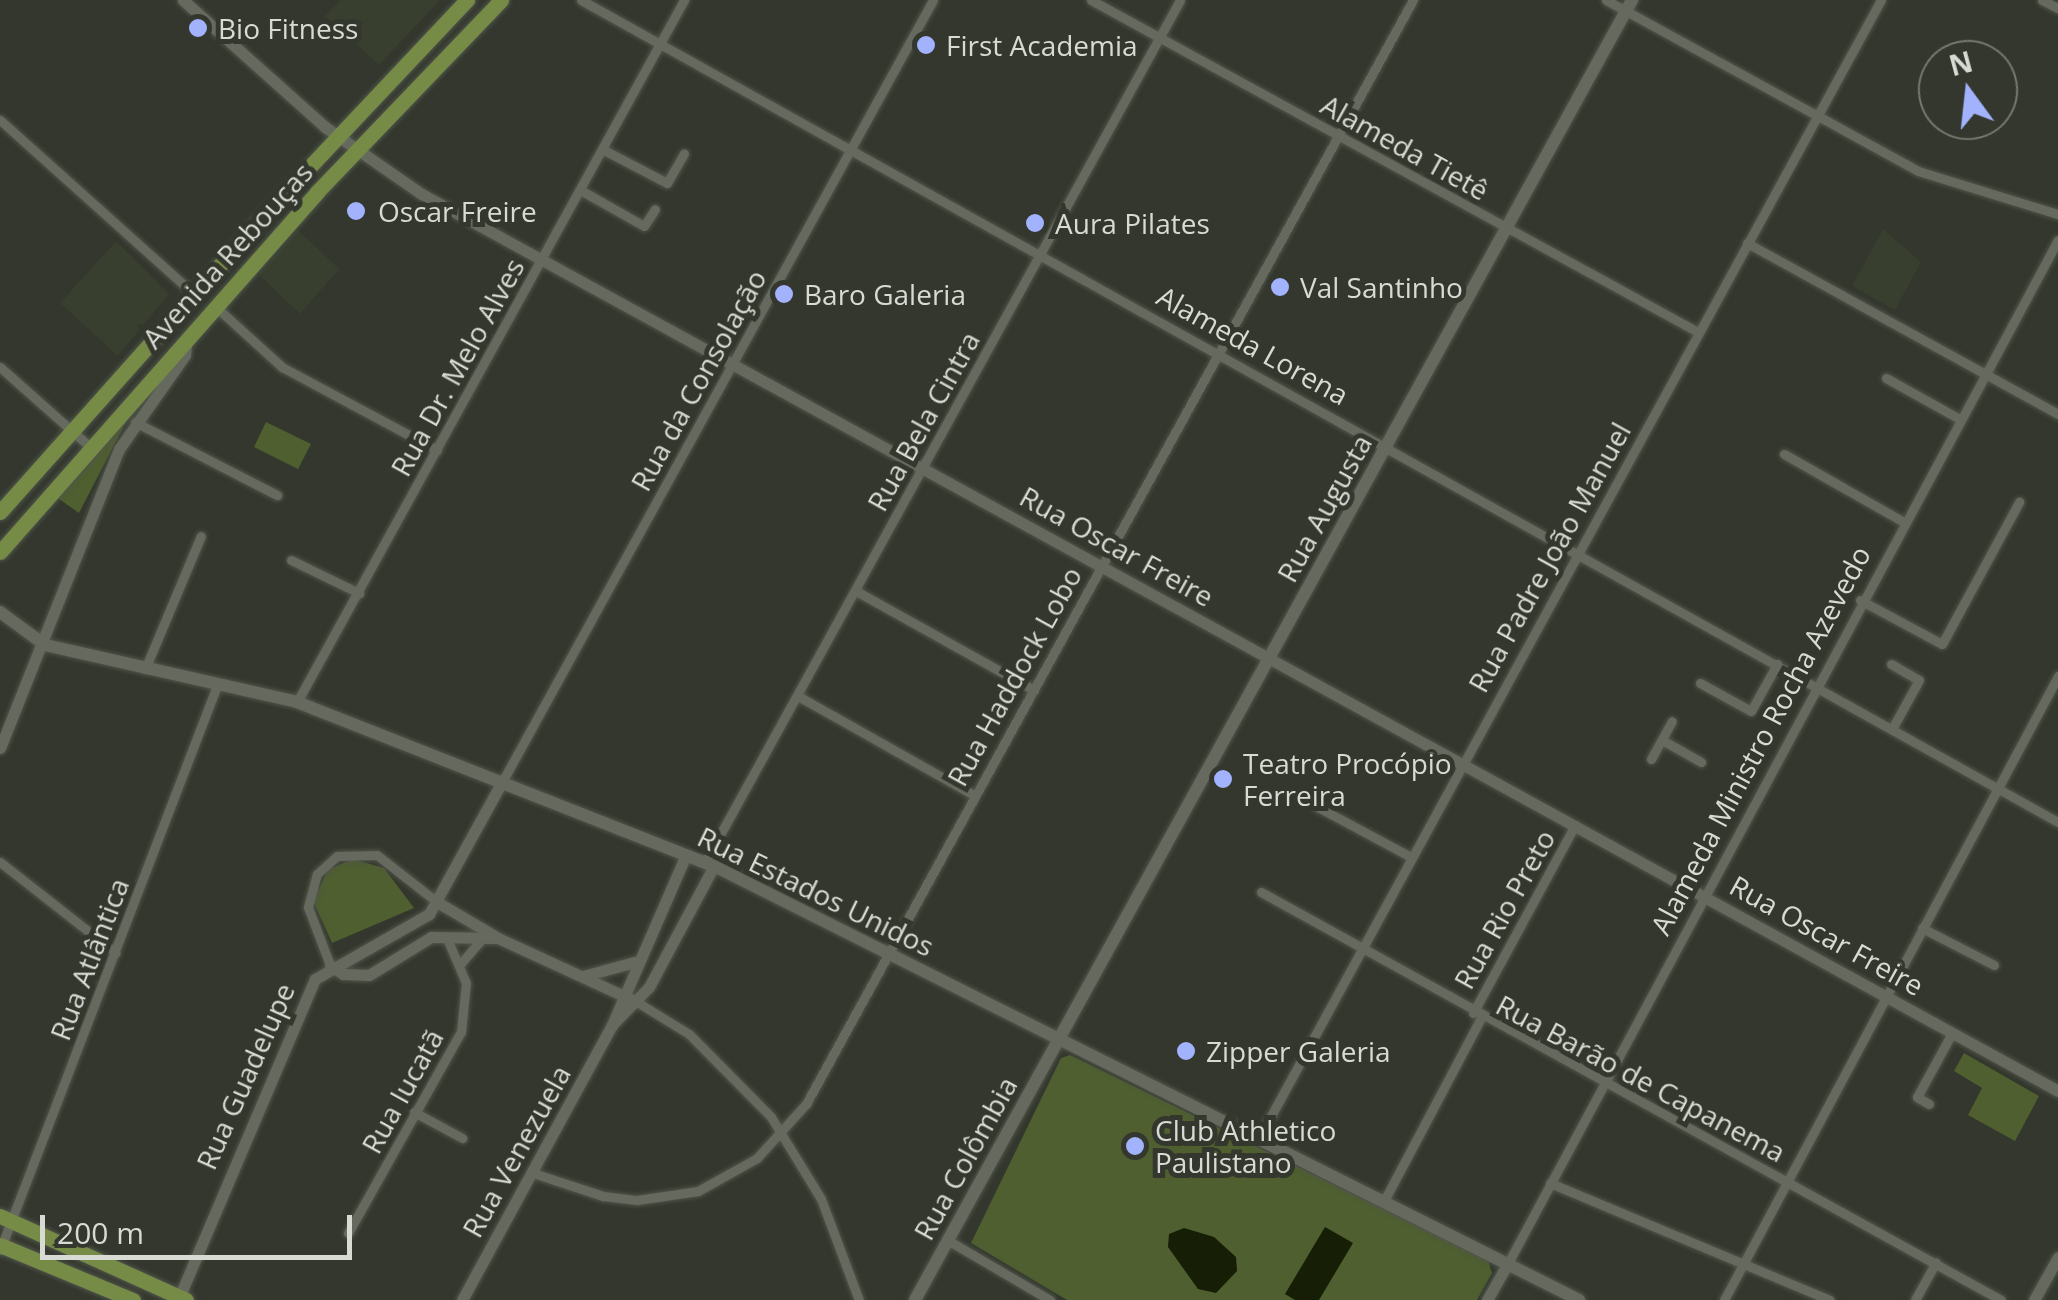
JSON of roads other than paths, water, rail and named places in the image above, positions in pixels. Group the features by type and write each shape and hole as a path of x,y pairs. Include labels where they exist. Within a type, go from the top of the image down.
{"main road":[{"name":"Avenida Rebouças","path":"0,512 193,293 467,0"},
{"name":"Avenida Rebouças","path":"0,552 214,305 501,0"},
{"name":"Rua Augusta","path":"1060,1041 1629,5"},
{"name":"Rua Estados Unidos","path":"0,612 38,643 297,702 710,864 1060,1041 1260,1136 1579,1300"},
{"name":"Rua Colômbia","path":"915,1300 1060,1041"},
{"path":"6,1219 181,1299"},
{"path":"1,1247 133,1300"}],"street":[{"name":"Rua Oscar Freire","path":"183,0 355,151 732,364 2058,1090"},
{"name":"Alameda Lorena","path":"581,0 1387,445 2058,822"},
{"name":"Rua Dr. Melo Alves","path":"297,702 684,0"},
{"name":"Rua da Consolação","path":"502,782 934,0"},
{"name":"Alameda Tietê","path":"1091,0 1698,332"},
{"name":"Rua Bela Cintra","path":"710,864 1180,0"},
{"name":"Rua Haddock Lobo","path":"533,1173 603,1196 671,1198 726,1178 782,1132 806,1104 1413,0"},
{"path":"1606,0 1629,5 1918,171 2058,214"},
{"name":"Rua Padre João Manuel","path":"1260,1136 1881,0"},
{"path":"2042,0 2058,8"},
{"path":"0,120 193,293"},
{"path":"604,150 667,182 684,152"},
{"path":"582,191 644,226 654,208"},
{"name":"Alameda Ministro Rocha Azevedo","path":"1508,1264 1902,521 2058,240"},
{"path":"1747,243 2058,414"},
{"path":"214,305 294,375 437,450"},
{"path":"0,748 38,643 135,422 184,356 187,336"},
{"path":"0,367 90,447"},
{"path":"1886,378 1958,418"},
{"path":"135,422 277,496"},
{"path":"1784,454 1902,521"},
{"path":"1860,600 1942,644 2019,502"},
{"path":"145,669 201,536"},
{"path":"291,560 359,594"},
{"path":"856,590 1034,690"},
{"path":"1700,683 1751,711 1777,664"},
{"path":"1891,664 1919,680 1892,729"},
{"path":"1724,1300 2058,676"},
{"name":"Rua Atlântica","path":"1,1247 6,1219 116,953 218,683"},
{"path":"798,696 974,795"},
{"path":"1651,759 1672,721"},
{"path":"1662,740 1701,762"},
{"path":"438,902 502,782"},
{"path":"1314,805 1411,858"},
{"name":"Rua Rio Preto","path":"1384,1201 1575,825"},
{"path":"491,938 446,935 421,941 368,975 343,974 330,965 308,907 317,874 337,856 378,855 491,938 637,1002 726,1067 782,1132 821,1199 859,1300"},
{"name":"Rua Venezuela","path":"462,1300 612,1026 635,962 686,855"},
{"path":"0,862 116,953"},
{"name":"Rua Venezuela","path":"612,1026 637,1002 710,864"},
{"name":"Rua Barão de Capanema","path":"1261,892 1476,1016 2001,1300"},
{"name":"Rua Guadelupe","path":"181,1299 310,988 330,965 406,932 438,902"},
{"path":"1922,928 1994,965"},
{"name":"Rua Iucatã","path":"348,1234 466,1018 461,963 446,935"},
{"path":"461,963 491,938"},
{"path":"583,976 635,962"},
{"path":"1929,1104 1918,1097 1952,1032"},
{"path":"414,1112 462,1138"},
{"path":"1550,1182 1745,1260 1830,1300"},
{"path":"948,1241 1050,1300"},
{"path":"2034,1300 2058,1258"},
{"path":"1915,1300 1936,1262"},
{"path":"1487,1300 1508,1264"}],"place":[{"name":"Bio Fitness","path":"198,28"},
{"name":"First Academia","path":"926,45"},
{"name":"Oscar Freire","path":"356,211"},
{"name":"Aura Pilates","path":"1035,223"},
{"name":"Val Santinho","path":"1280,287"},
{"name":"Baro Galeria","path":"784,294"},
{"name":"Teatro Procópio Ferreira","path":"1223,779"},
{"name":"Zipper Galeria","path":"1186,1051"},
{"name":"Club Athletico Paulistano","path":"1135,1146"}]}
